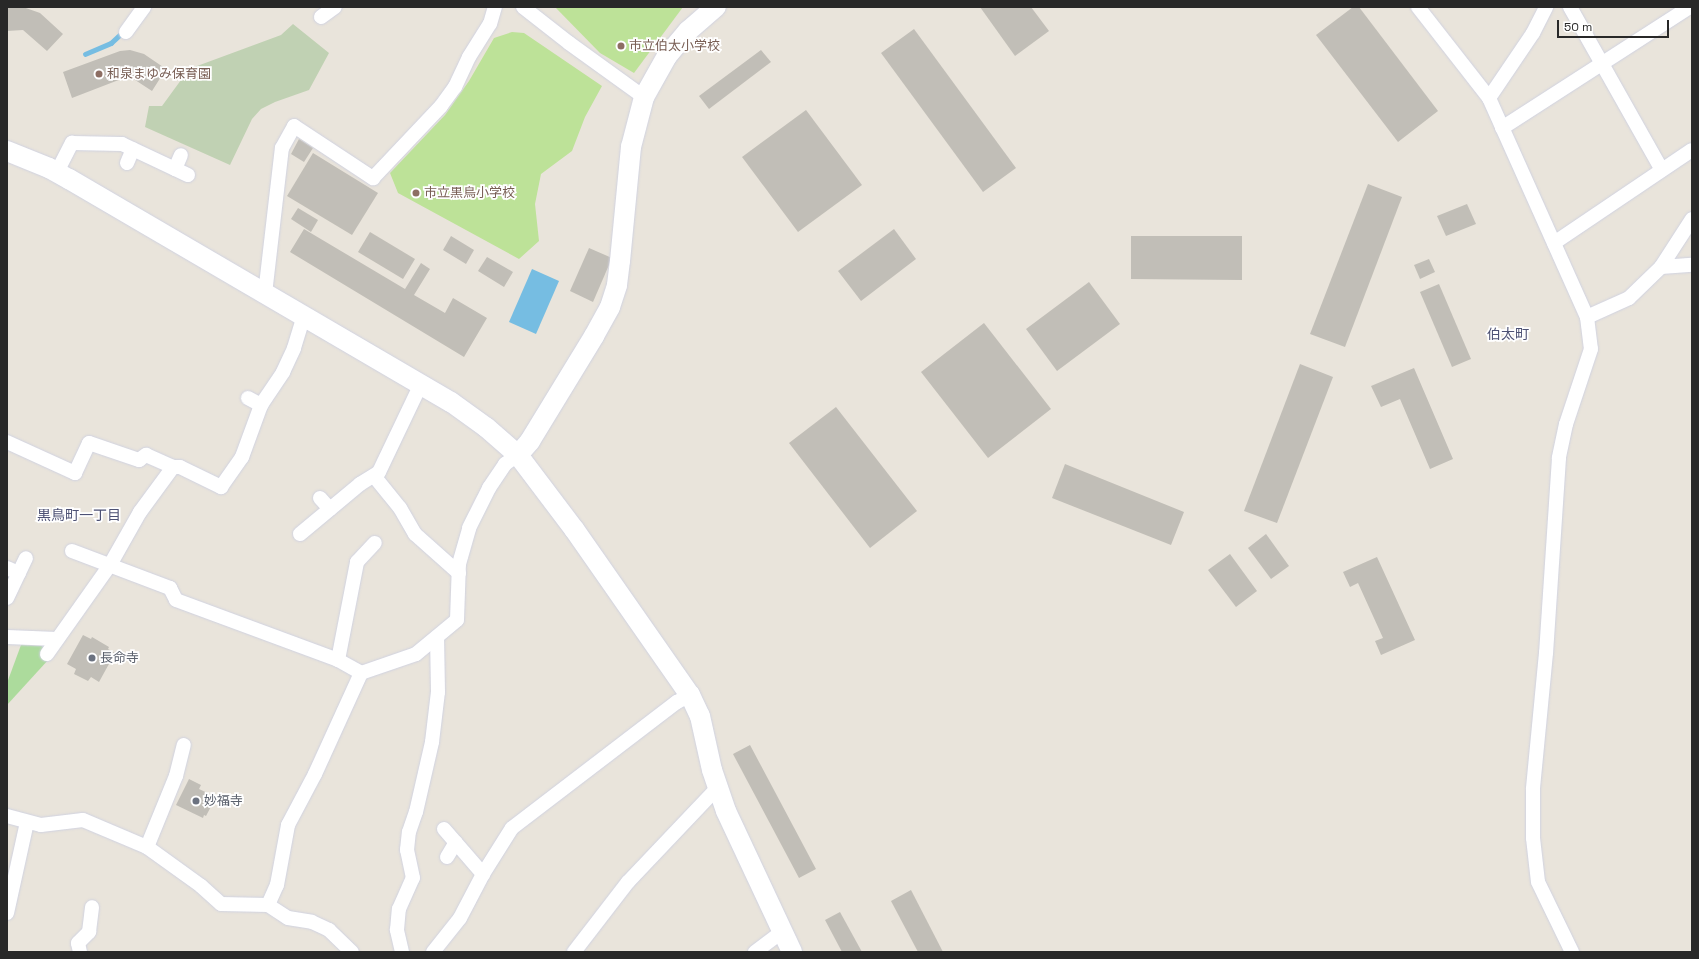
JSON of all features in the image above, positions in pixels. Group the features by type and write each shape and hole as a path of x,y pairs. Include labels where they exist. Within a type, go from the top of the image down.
{"street":[{"path":"126,32 144,7"},
{"path":"321,17 335,7"},
{"path":"265,294 282,148 294,126 373,178 441,106 455,87 469,57 490,24 495,7"},
{"path":"523,7 569,44 644,97"},
{"path":"268,905 277,885 288,825 315,774 361,673 416,654 457,620 459,564 469,528 488,488 504,464 518,456 538,428 610,307 620,261 631,147 644,97 667,56 688,31 716,7"},
{"path":"1418,7 1489,98 1586,317 1591,350 1566,424 1559,458 1546,653 1533,789 1533,838 1538,882 1572,952"},
{"path":"1489,98 1533,33 1546,7"},
{"path":"1570,7 1662,170"},
{"path":"1502,128 1691,7"},
{"path":"57,172 72,143 122,144 188,175"},
{"path":"127,163 133,149"},
{"path":"1554,243 1692,150"},
{"path":"7,151 57,172 421,384 487,428 518,456 574,529 690,695 700,716 712,770 718,787 742,846 792,952"},
{"path":"175,169 181,155"},
{"path":"1586,317 1629,298 1661,267 1692,219"},
{"path":"1661,267 1692,265"},
{"path":"7,442 75,473 89,443 139,460 146,455 173,467 180,467 221,487 242,457 261,405 283,372 294,348 304,316"},
{"path":"300,534 360,484 379,472 421,384"},
{"path":"248,398 261,405"},
{"path":"47,654 73,620 110,565 140,512 173,467"},
{"path":"374,476 400,508 415,534 459,573"},
{"path":"320,498 330,509"},
{"path":"338,660 357,562 375,543"},
{"path":"72,550 170,588 176,600 338,660 361,673"},
{"path":"7,598 13,570 26,558"},
{"path":"7,637 57,639"},
{"path":"402,952 397,930 399,909 413,878 407,850 409,832 416,812 432,742 438,692 437,637"},
{"path":"432,952 460,918 483,874 512,828 677,702 690,695"},
{"path":"147,847 176,776 184,745"},
{"path":"574,952 628,882 718,787"},
{"path":"7,816 41,825 83,820 147,847 201,886 221,904 268,905 288,918 312,922 329,930 352,952"},
{"path":"7,913 27,822"},
{"path":"444,829 483,874"},
{"path":"447,857 456,842"},
{"path":"80,952 78,943 89,932 92,907"},
{"path":"755,952 782,932"}],"green space":[{"name":"市立伯太小学校","path":"555,7 683,7 634,73 600,53"},
{"path":"293,24 329,53 309,90 275,102 261,109 252,119 230,165 145,127 149,106 162,106 189,69 281,35"},
{"path":"512,32 524,33 602,86 585,117 572,151 541,174 535,204 539,241 519,259 398,193 390,173 445,115 469,81 494,38"},
{"path":"21,645 42,646 49,659 7,705 7,683"}],"water":[{"path":"532,269 559,281 536,334 509,322"}],"building":[{"path":"7,7 23,7 40,13 63,34 47,51 23,30 7,31"},
{"path":"980,7 1031,7 1049,31 1015,56"},
{"path":"1353,7 1359,7 1438,111 1398,142 1316,35"},
{"path":"914,29 1016,168 983,192 881,53"},
{"path":"130,50 144,54 166,69 152,91 129,76 72,98 63,72 120,51"},
{"path":"761,50 771,62 709,109 699,96"},
{"path":"806,110 862,185 798,232 742,157"},
{"path":"299,139 313,148 304,162 291,154"},
{"path":"313,153 378,193 352,235 287,196"},
{"path":"1368,184 1402,197 1345,347 1310,334"},
{"path":"1467,204 1476,224 1446,236 1437,216"},
{"path":"298,208 318,220 311,232 291,219"},
{"path":"304,229 405,289 421,263 430,269 414,295 445,313 453,298 487,318 464,357 290,252"},
{"path":"894,229 916,259 861,301 838,271"},
{"path":"370,232 415,259 403,279 358,252"},
{"path":"451,236 474,250 466,264 443,250"},
{"path":"1131,236 1242,236 1242,280 1131,279"},
{"path":"589,248 612,258 593,302 570,291"},
{"path":"487,257 513,272 504,287 478,271"},
{"path":"1429,259 1435,272 1420,279 1414,265"},
{"path":"1089,282 1120,324 1057,371 1026,329"},
{"path":"1439,284 1471,359 1452,367 1420,292"},
{"path":"984,323 1051,409 988,458 921,372"},
{"path":"1300,364 1333,377 1277,523 1244,511"},
{"path":"1414,368 1453,459 1430,469 1400,399 1381,407 1371,386"},
{"path":"836,407 917,511 870,548 789,443"},
{"path":"1065,464 1184,512 1171,545 1052,498"},
{"path":"1266,534 1289,566 1271,579 1248,548"},
{"path":"1230,554 1257,591 1236,607 1208,570"},
{"path":"1377,557 1415,640 1381,655 1375,641 1383,638 1358,583 1350,587 1343,572"},
{"path":"83,635 91,639 92,637 109,647 108,649 115,653 99,682 91,677 88,681 74,674 76,669 67,664"},
{"path":"750,745 816,869 799,878 733,754"},
{"name":"妙福寺","path":"189,779 201,785 199,789 216,797 206,816 204,815 203,818 176,805"},
{"path":"911,890 943,952 918,952 891,901"},
{"path":"840,912 862,952 842,952 825,920"}],"waterway":[{"path":"85,54 111,43 123,32"}],"place":[{"name":"市立伯太小学校","path":"621,46"},
{"name":"和泉まゆみ保育園","path":"99,74"},
{"name":"市立黒鳥小学校","path":"416,193"},
{"name":"長命寺","path":"92,658"},
{"name":"妙福寺","path":"196,801"}],"district":[{"name":"伯太町","path":"1508,334"},
{"name":"黒鳥町一丁目","path":"79,515"}]}
